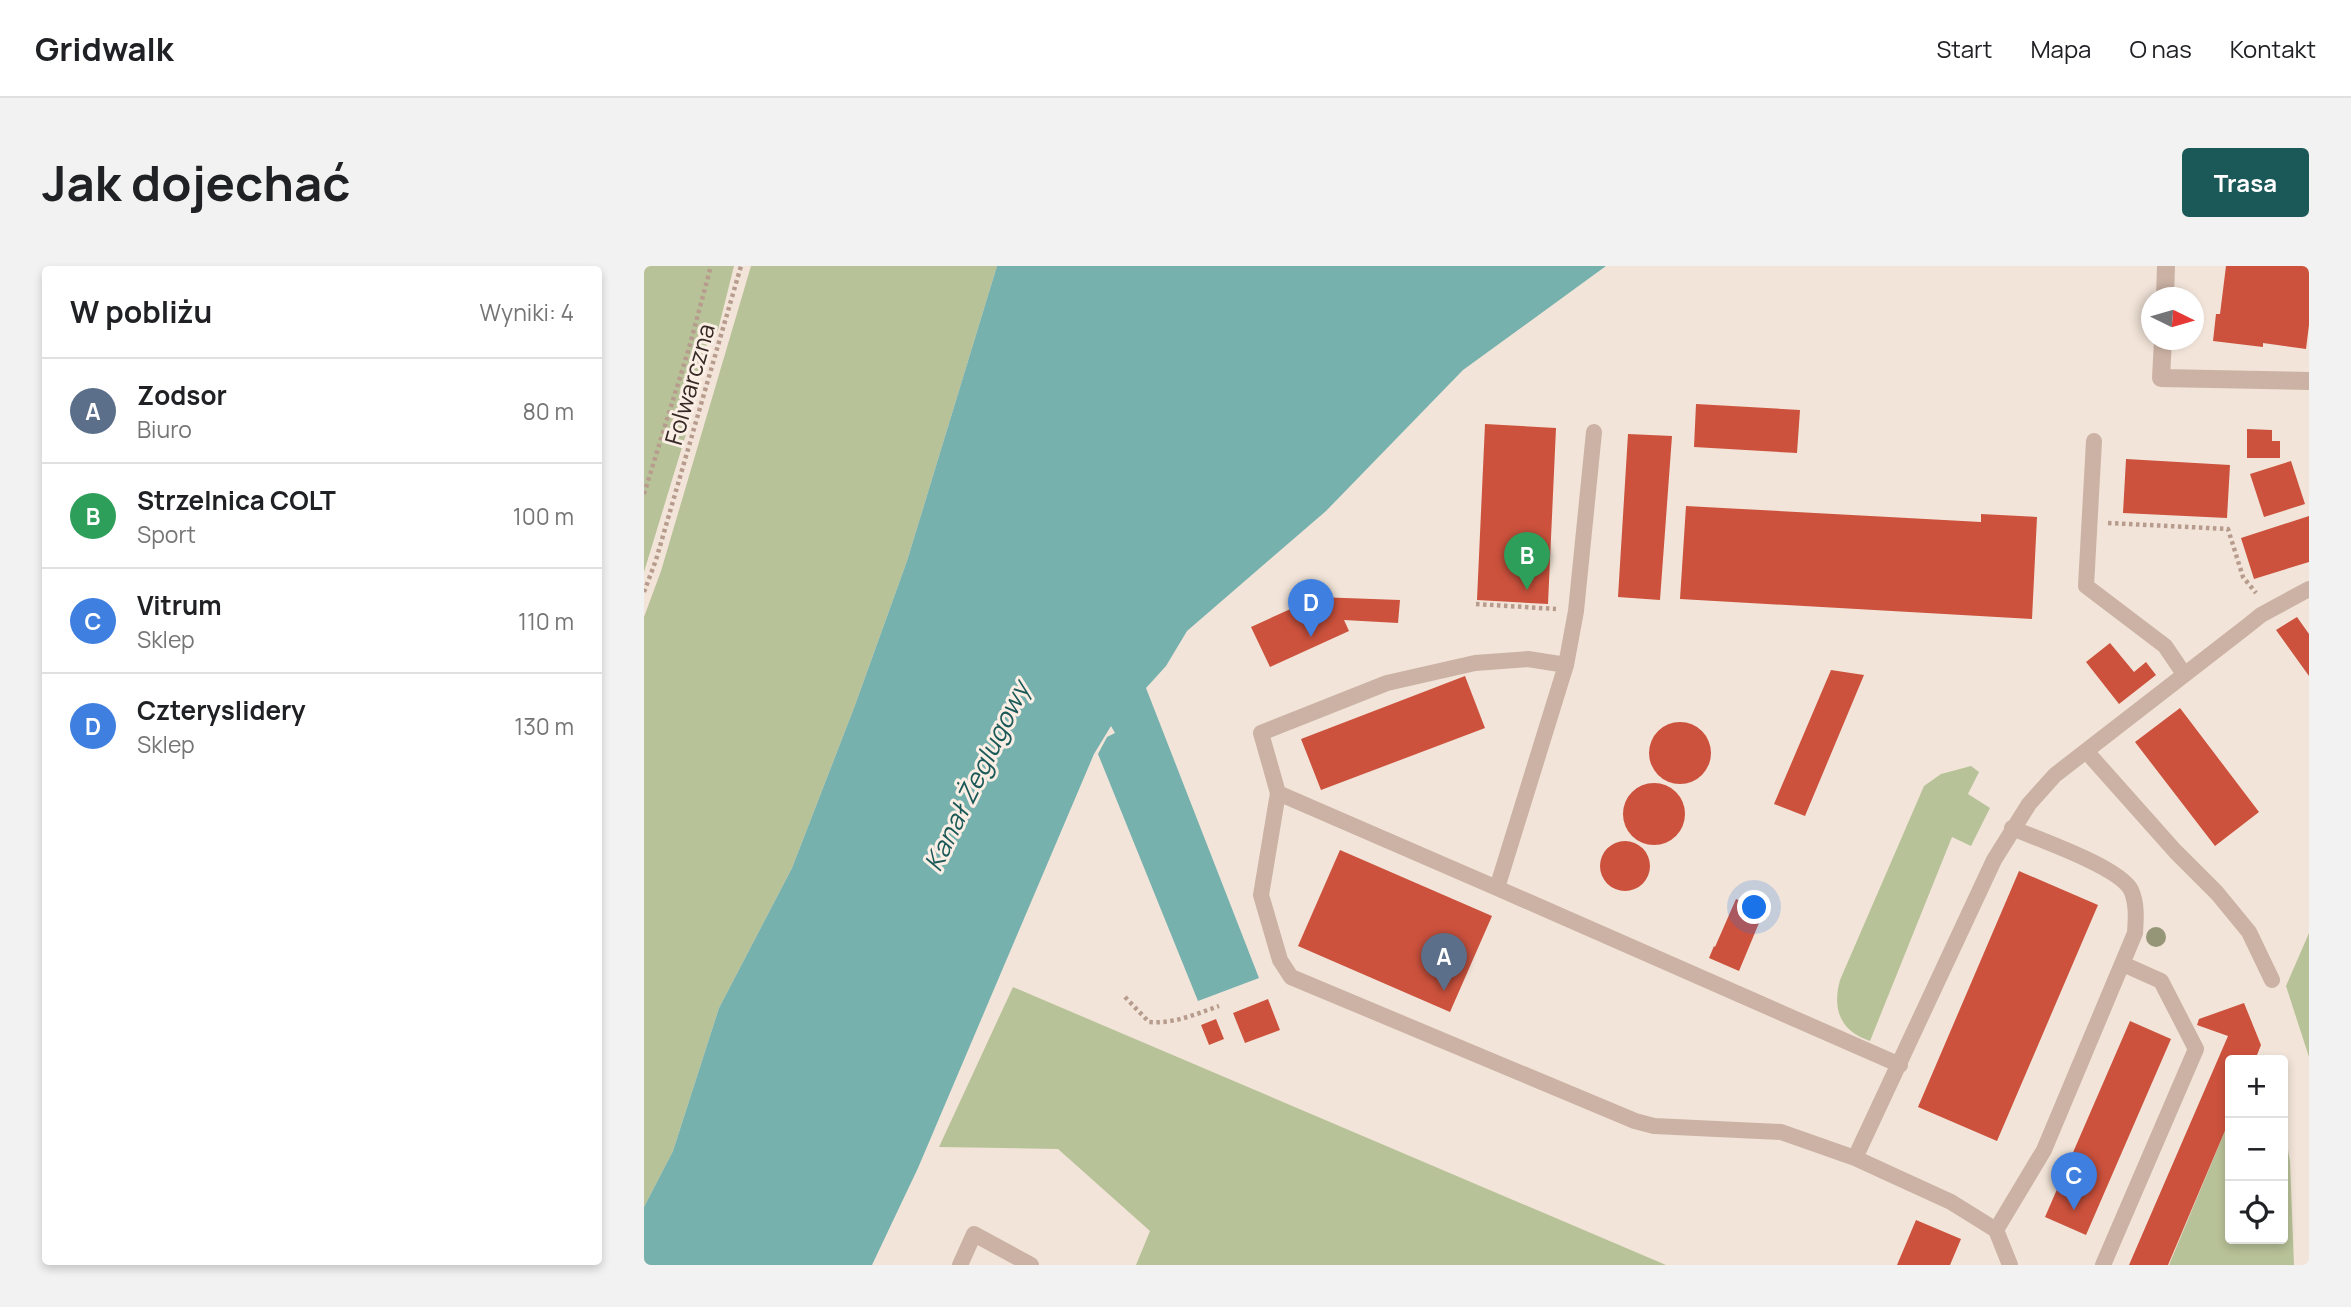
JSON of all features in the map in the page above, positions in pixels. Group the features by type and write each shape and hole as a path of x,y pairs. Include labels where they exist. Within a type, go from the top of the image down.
{"street":[{"path":"2165,287 2166,266"},
{"path":"2162,350 2161,377 2309,381"}],"lane":[{"path":"1497,888 1566,665 1576,611 1594,432"},
{"path":"2095,442 2085,586 2165,646 2184,674"},
{"path":"1855,1157 1994,860 2029,804 2055,775 2184,674 2271,610 2309,589"},
{"path":"1566,665 1528,659 1475,663 1387,683 1261,733 1278,793 1261,895 1280,960 1291,977 1635,1121 1654,1126 1781,1132 1855,1157 1951,1202 1996,1230 2010,1265"},
{"path":"2086,751 2175,851 2217,893 2249,932 2272,981"},
{"path":"1278,793 1900,1065"},
{"path":"1996,1230 2044,1150 2135,933 2136,908 2130,888 2108,869 2012,828"},
{"path":"2103,1265 2196,1049 2161,981 2123,964"},
{"path":"960,1265 974,1234 1031,1265"}],"path":[{"path":"644,494 711,266"},
{"name":"Folwarczna","path":"644,592 741,266"},
{"path":"2089,522 2228,530 2243,577 2271,610"},
{"path":"1476,604 1512,604 1554,609"},
{"path":"1125,997 1149,1022 1161,1023 1183,1018 1219,1006"}],"green space":[{"path":"644,266 734,266 718,330 706,346 687,410 690,421 644,572"},
{"path":"751,266 997,266 907,561 854,708 792,868 719,1008 673,1151 644,1207 644,617 661,571"},
{"path":"1971,766 1979,772 1968,794 1990,808 1971,846 1952,837 1870,1041 1852,1031 1841,1018 1837,1000 1840,980 1924,786 1941,774"},
{"path":"2309,933 2309,1057 2286,986"},
{"path":"1013,987 1666,1265 1136,1265 1150,1231 1058,1149 939,1147"},
{"path":"2225,1131 2225,1244 2288,1244 2288,1150 2294,1265 2169,1265"}],"water":[{"name":"Kanał Żeglugowy","path":"997,266 1606,266 1463,370 1326,511 1187,631 1166,666 1146,688 1259,978 1198,1001 1098,754 1107,737 1115,733 1111,726 1094,754 918,1168 872,1265 644,1265 644,1207 673,1151 719,1008 792,868 854,708 907,561"}],"building":[{"path":"2226,266 2309,266 2309,325 2306,349 2263,343 2263,347 2213,341 2216,314 2220,314"},
{"path":"1696,404 1800,410 1797,453 1694,447"},
{"path":"1485,424 1556,428 1548,604 1477,600"},
{"path":"2247,429 2272,430 2272,441 2280,441 2280,458 2247,458"},
{"path":"1628,434 1672,436 1660,600 1618,597"},
{"path":"2126,459 2230,465 2227,518 2123,513"},
{"path":"2291,461 2305,504 2264,517 2250,474"},
{"path":"1686,506 1981,522 1981,514 2037,517 2032,619 1680,599"},
{"path":"2309,516 2309,562 2254,579 2241,538"},
{"path":"1317,597 1400,600 1398,623 1344,620 1349,631 1270,667 1251,627"},
{"path":"2297,617 2309,634 2309,676 2276,630"},
{"path":"2110,643 2134,672 2146,662 2156,675 2119,704 2086,662"},
{"path":"1831,670 1864,675 1805,816 1774,804"},
{"path":"1465,676 1485,728 1321,790 1301,739"},
{"path":"2180,708 2259,812 2215,846 2135,742"},
{"path":"1674,722 1686,722 1702,731 1709,741 1709,765 1702,775 1686,784 1674,784 1663,779 1654,770 1649,759 1649,747 1654,736 1663,727"},
{"path":"1648,783 1660,783 1676,792 1683,802 1683,826 1676,836 1660,845 1648,845 1637,840 1628,831 1623,820 1623,808 1628,797 1637,788"},
{"path":"1625,841 1643,848 1650,866 1643,884 1625,891 1607,884 1600,866 1607,848"},
{"path":"1340,850 1492,916 1450,1012 1298,946"},
{"path":"2019,871 2098,905 1997,1141 1918,1107"},
{"path":"1736,899 1764,911 1739,971 1709,958"},
{"path":"1268,999 1280,1030 1245,1043 1233,1013"},
{"path":"2244,1003 2261,1045 2257,1055 2225,1055 2225,1131 2168,1265 2129,1265 2228,1036 2197,1025 2199,1019"},
{"path":"1216,1019 1224,1039 1209,1045 1201,1025"},
{"path":"2130,1021 2171,1039 2086,1235 2045,1217"},
{"path":"1916,1220 1961,1239 1950,1265 1897,1265"}],"place":[{"name":"Strzelnica COLT","path":"1527,590"},
{"name":"Czteryslidery","path":"1311,637"},
{"name":"Zodsor","path":"1444,991"},
{"name":"Vitrum","path":"2074,1210"}]}
